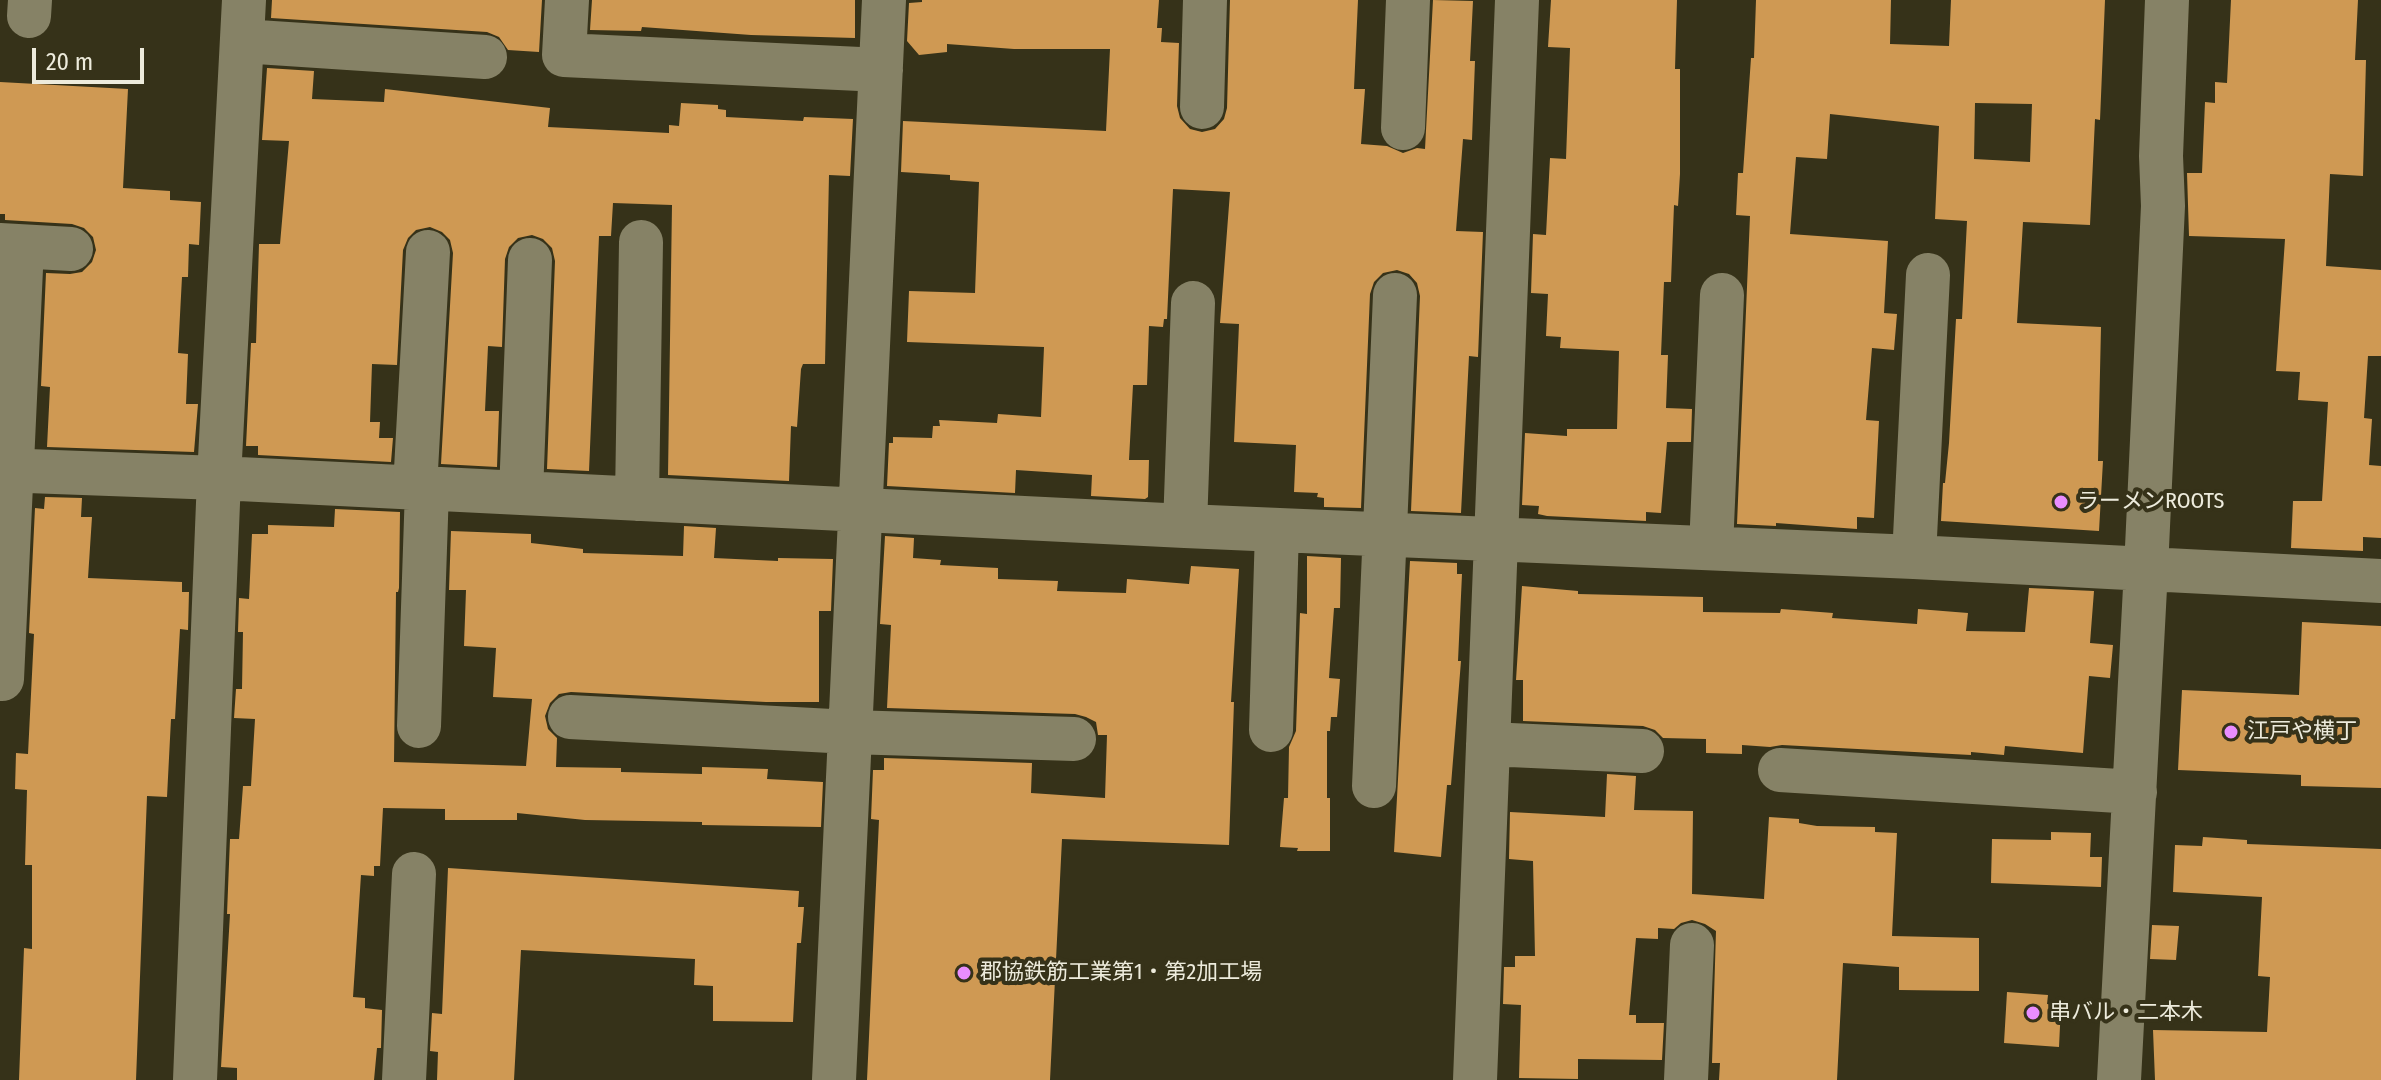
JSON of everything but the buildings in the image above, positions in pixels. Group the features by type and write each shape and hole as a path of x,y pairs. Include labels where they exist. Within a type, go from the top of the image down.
{"street":[{"path":"567,0 564,55 881,70"},
{"path":"834,1080 884,0"},
{"path":"1202,107 1205,0"},
{"path":"1403,128 1408,0"},
{"path":"1475,1080 1517,0"},
{"path":"2119,1080 2163,206 2161,156 2167,0"},
{"path":"195,1080 219,478 243,21 485,57"},
{"path":"637,499 641,242"},
{"path":"2,679 11,246 71,249"},
{"path":"419,726 421,488 428,252"},
{"path":"521,493 530,260"},
{"path":"1914,557 1928,275"},
{"path":"1374,786 1395,295"},
{"path":"1711,548 1722,295"},
{"path":"1185,526 1193,303"},
{"path":"5,470 2381,581"},
{"path":"1271,730 1277,530"},
{"path":"570,717 850,732 1074,739"},
{"path":"1488,744 1642,751"},
{"path":"1780,770 2135,792"},
{"path":"404,1080 414,874"},
{"path":"1686,1080 1692,945"}],"place":[{"name":"ラーメンROOTS","path":"2061,502"},
{"name":"江戸や横丁","path":"2231,732"},
{"name":"郡協鉄筋工業第1・第2加工場","path":"964,973"},
{"name":"串バル・二本木","path":"2033,1013"}]}
